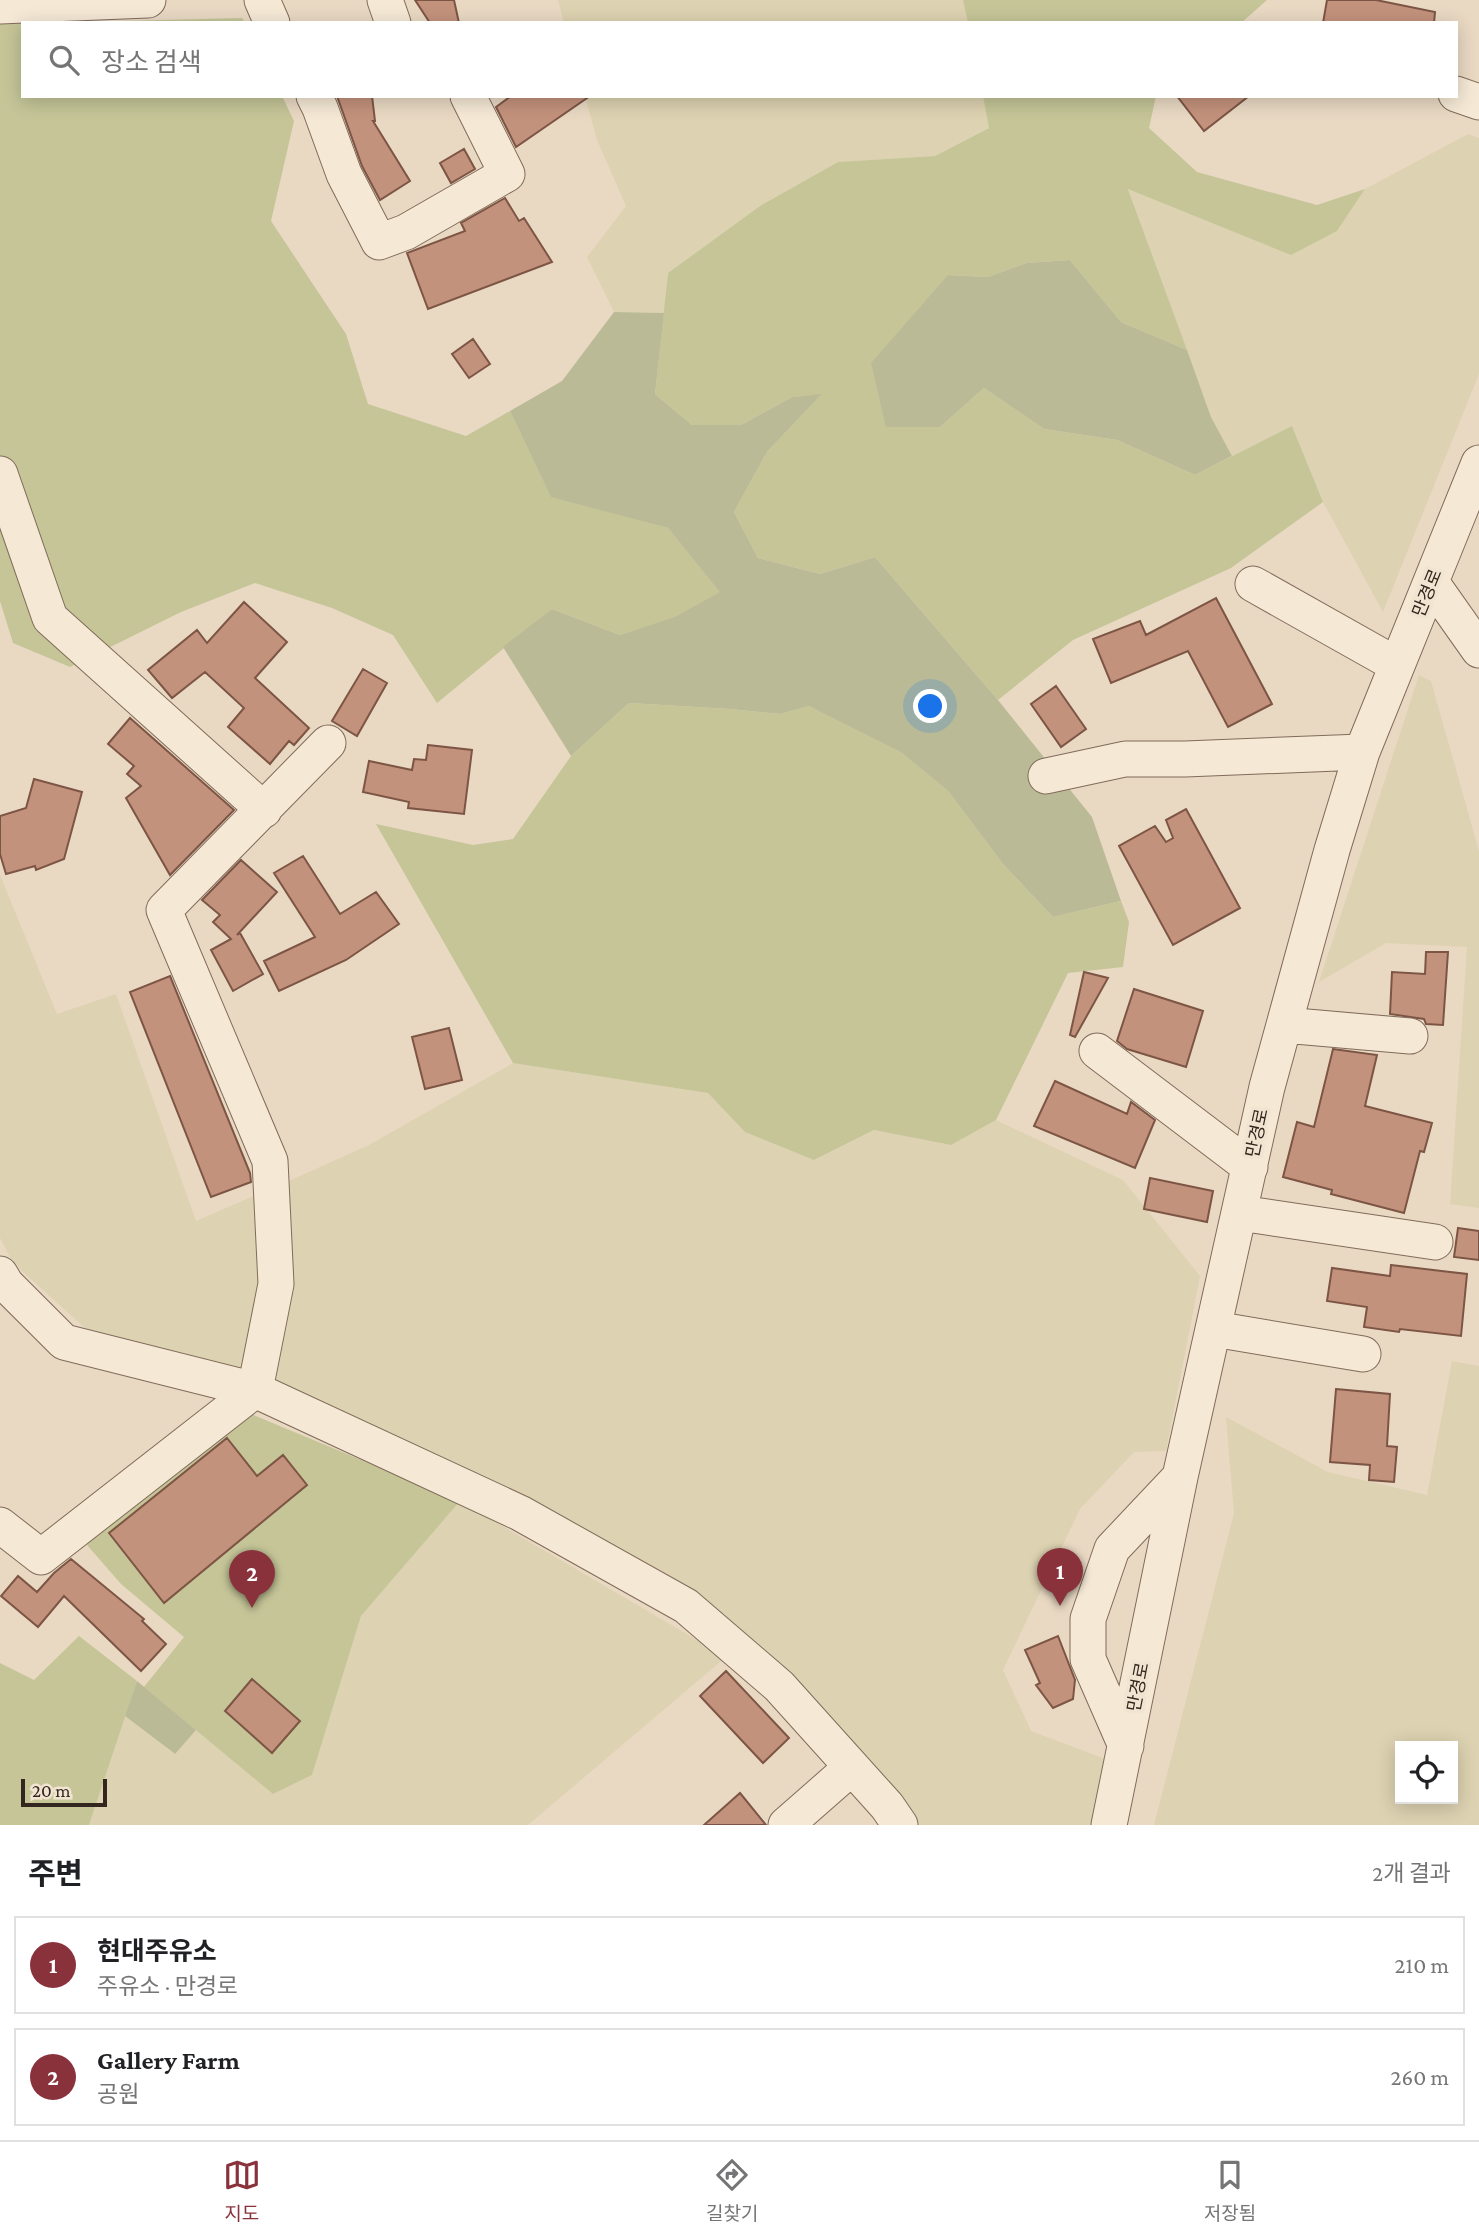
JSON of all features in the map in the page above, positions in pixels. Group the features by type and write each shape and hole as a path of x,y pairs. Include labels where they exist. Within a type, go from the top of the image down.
{"street":[{"path":"0,6 148,0"},
{"path":"262,0 271,21"},
{"path":"386,0 392,21"},
{"path":"1458,95 1479,102"},
{"path":"314,98 344,174 379,242 406,232 506,174 469,98"},
{"name":"만경로","path":"1109,1825 1180,1477 1267,1087 1284,1024 1362,752 1431,582 1471,515 1479,463"},
{"path":"0,474 50,618 264,810"},
{"path":"1431,582 1479,650"},
{"path":"1253,584 1397,665"},
{"path":"0,1525 41,1557 255,1390 276,1284 270,1161 164,910 328,743"},
{"path":"1046,776 1125,759 1362,752"},
{"path":"1284,1024 1410,1036"},
{"path":"1097,1051 1250,1167"},
{"path":"1240,1213 1435,1242"},
{"path":"0,1274 6,1284 64,1342 255,1390 520,1513 686,1606 779,1686 887,1806 900,1825"},
{"path":"1214,1329 1363,1354"},
{"path":"1126,1746 1088,1659 1088,1619 1112,1549 1180,1477"},
{"path":"786,1825 852,1768"}],"shaded area":[{"path":"558,0 963,0 968,21 563,21"},
{"path":"586,98 983,98 990,127 935,156 838,162 760,206 668,273 664,313 614,312 587,257 626,206 597,140"},
{"path":"1468,134 1479,138 1479,374 1383,612 1323,502 1292,426 1232,456 1211,417 1128,188 1291,254 1337,231 1365,189"},
{"path":"1419,675 1431,681 1479,851 1479,1208 1450,1204 1467,947 1386,943 1319,982"},
{"path":"0,875 57,1014 116,994 196,1221 263,1192 264,1289 247,1376 85,1328 13,1263 0,1238"},
{"path":"513,1063 708,1093 745,1132 814,1160 874,1130 951,1145 996,1120 1123,1180 1200,1276 1166,1451 1134,1452 1080,1509 1003,1670 1031,1731 1111,1761 1095,1825 915,1825 765,1653 264,1383 280,1185 369,1145"},
{"path":"1452,1361 1479,1366 1479,1825 1154,1825 1234,1513 1226,1417 1328,1472 1427,1495"},
{"path":"460,1501 726,1657 528,1825 89,1825 125,1716 174,1754 196,1730 273,1794 312,1775 361,1616"}],"green space":[{"path":"963,0 1267,0 1243,21 968,21"},
{"path":"242,18 244,21 121,21"},
{"path":"21,23 21,98 283,98 294,121 271,221 346,334 368,404 466,436 510,411 551,496 668,528 721,592 675,618 620,635 552,609 437,703 393,635 332,608 255,583 181,612 70,667 13,643 0,601 0,24"},
{"path":"983,98 1156,98 1149,128 1197,172 1317,205 1365,189 1337,231 1291,255 1128,189 1187,350 1121,322 1070,260 1026,263 988,277 948,275 940,427 984,388 1044,429 1117,440 1195,475 1292,426 1323,502 1231,568 1073,640 998,700 875,557 820,574 758,558 734,512 767,452 821,395 792,397 741,425 692,425 655,394 668,273 760,206 838,162 935,156 989,128"},
{"path":"1070,260 1121,322 1187,350 1211,417 1232,456 1195,475 1117,440 1044,429 984,388 940,427 886,427 871,363 948,275 988,277 1026,263"},
{"path":"614,312 664,313 655,394 692,425 741,425 792,397 822,394 767,452 734,512 758,558 820,574 875,557 998,700 1092,817 1121,901 1053,917 1003,864 948,791 901,752 809,706 780,714 629,703 571,756 503,647 552,609 620,635 675,617 720,592 668,528 551,497 510,411 562,381"},
{"path":"629,703 780,714 809,706 891,743 948,791 1003,864 1053,917 1121,901 1129,922 1123,967 1068,973 996,1120 951,1145 874,1130 814,1160 745,1132 708,1093 513,1063 376,824 473,845 513,839 571,756"},
{"path":"244,1411 460,1501 361,1616 312,1775 273,1794 144,1687 184,1637 121,1584 87,1545 93,1532"},
{"path":"79,1636 137,1681 89,1825 0,1825 0,1663 34,1680"},
{"path":"137,1681 196,1730 175,1754 125,1716"}],"building":[{"path":"415,0 454,0 459,21 429,21"},
{"path":"1327,0 1376,0 1435,12 1434,21 1323,21"},
{"path":"338,98 372,98 373,121 410,181 380,200 362,166"},
{"path":"508,98 587,98 516,147 496,107"},
{"path":"1179,98 1246,98 1204,131"},
{"path":"464,149 475,169 451,183 440,163"},
{"path":"505,198 519,221 524,218 552,262 428,309 407,253 465,231 461,223"},
{"path":"473,339 490,364 469,378 452,354"},
{"path":"1216,598 1272,704 1228,727 1188,651 1111,683 1093,639 1140,621 1146,635"},
{"path":"244,602 287,642 255,678 309,728 294,745 289,741 270,764 228,727 244,708 205,672 172,698 148,670 197,630 207,643"},
{"path":"363,669 387,683 357,736 332,721"},
{"path":"1056,686 1086,729 1061,747 1031,704"},
{"path":"130,718 234,810 170,875 126,798 141,786 127,774 134,766 108,744"},
{"path":"428,745 472,750 464,814 408,808 409,802 363,792 369,761 412,770 414,759 426,760"},
{"path":"34,779 82,792 64,859 36,870 35,866 6,874 0,854 0,816 26,808"},
{"path":"1186,809 1240,908 1173,945 1119,846 1155,826 1166,842 1173,838 1166,820"},
{"path":"303,856 340,914 376,892 399,924 346,960 279,991 264,961 315,937 274,873"},
{"path":"241,860 277,892 237,935 240,933 263,974 233,991 211,950 231,939 213,922 220,915 202,900"},
{"path":"1426,952 1448,952 1443,1025 1426,1024 1424,1019 1390,1014 1392,972 1425,974"},
{"path":"1084,972 1108,978 1075,1037 1070,1035"},
{"path":"170,976 250,1173 251,1182 211,1197 130,992"},
{"path":"1134,989 1203,1011 1186,1067 1127,1049 1117,1041"},
{"path":"449,1028 462,1080 425,1089 412,1037"},
{"path":"1333,1049 1377,1055 1365,1106 1432,1123 1424,1152 1420,1151 1404,1213 1331,1194 1332,1190 1283,1177 1297,1122 1314,1127"},
{"path":"1055,1081 1127,1114 1131,1102 1155,1120 1135,1168 1034,1126"},
{"path":"1150,1178 1213,1191 1207,1222 1144,1209"},
{"path":"1458,1228 1479,1231 1479,1260 1454,1257"},
{"path":"1391,1265 1467,1274 1461,1336 1364,1327 1367,1307 1327,1301 1332,1268 1390,1276"},
{"path":"1336,1389 1390,1394 1387,1446 1397,1447 1394,1482 1369,1480 1370,1465 1330,1462"},
{"path":"227,1438 257,1476 283,1455 307,1485 164,1603 109,1533"},
{"path":"71,1559 144,1619 142,1621 166,1644 141,1671 64,1596 38,1627 1,1596 18,1576 37,1592"},
{"path":"1058,1636 1075,1680 1073,1699 1053,1708 1036,1685 1040,1683 1025,1650"},
{"path":"726,1671 789,1738 763,1763 700,1696"},
{"path":"252,1679 300,1721 272,1753 225,1711"},
{"path":"740,1793 766,1825 704,1825"}],"place":[{"name":"현대주유소","path":"1060,1606"},
{"name":"Gallery Farm","path":"252,1608"}]}
